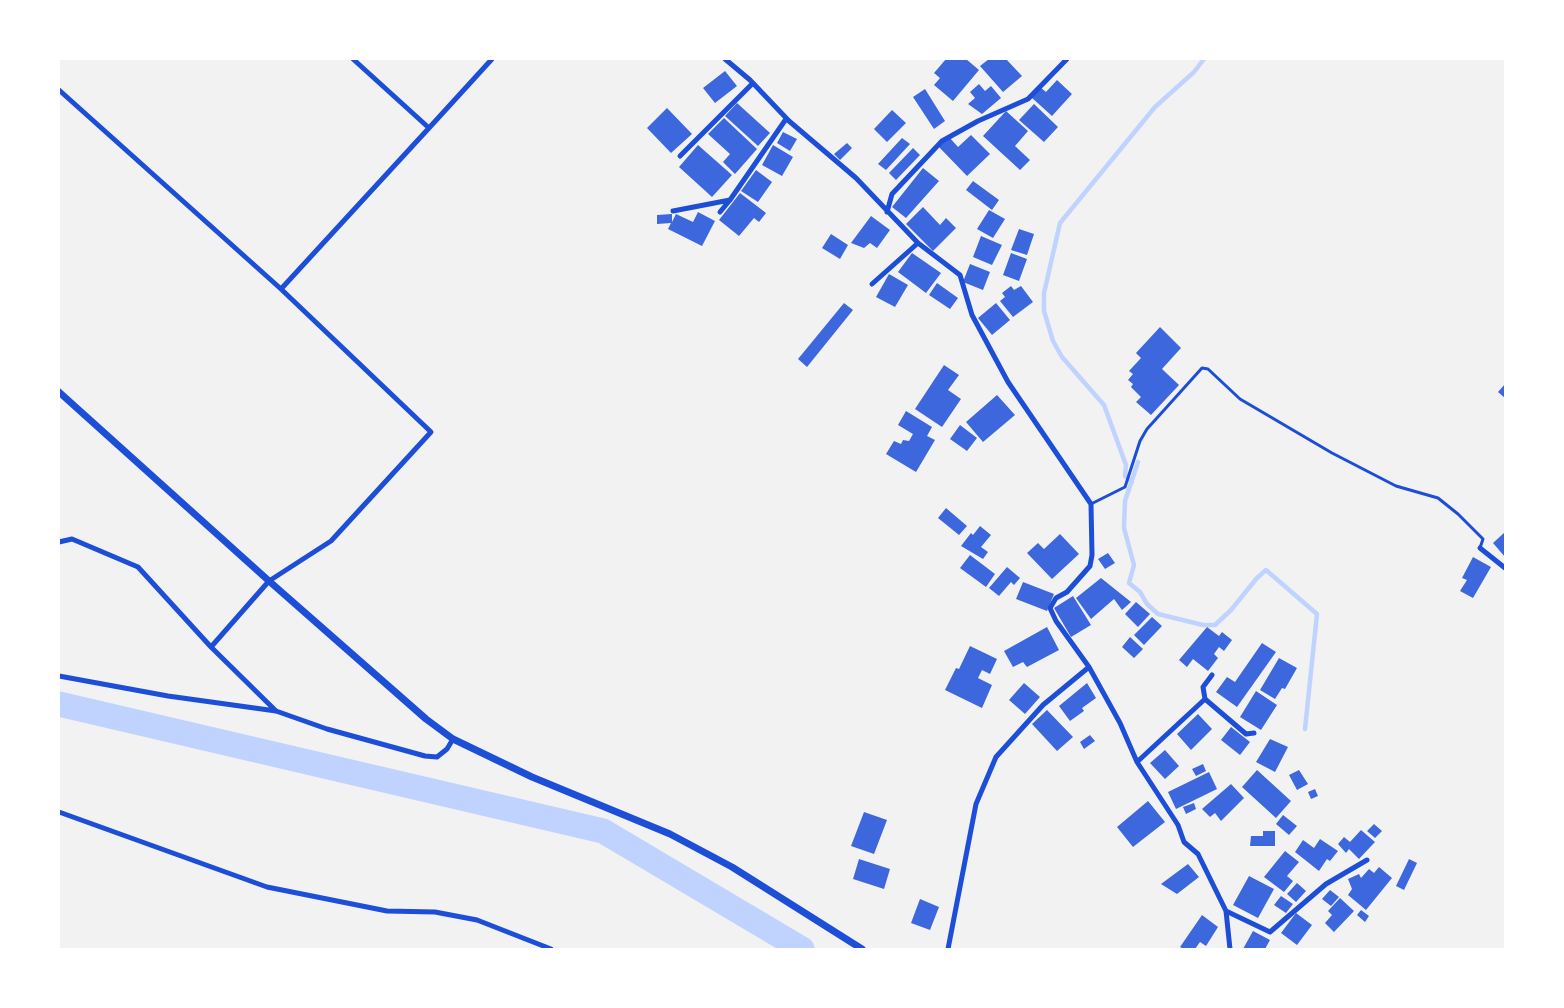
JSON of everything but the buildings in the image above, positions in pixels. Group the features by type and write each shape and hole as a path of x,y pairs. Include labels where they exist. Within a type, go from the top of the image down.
{"street":[{"path":"353,59 429,128"},
{"path":"282,289 492,59"},
{"path":"725,59 752,83 786,119 856,178 918,242 960,275 972,315 1008,382 1091,504 1092,555 1090,566 1067,592 1056,598 1050,608 1056,621 1089,666 1120,723 1137,762 1178,826 1184,842 1198,854 1226,911 1230,949"},
{"path":"887,212 892,194 942,141 978,121 1028,99 1067,59"},
{"path":"680,156 752,83"},
{"path":"59,90 282,289 431,432 331,541 269,581 211,647"},
{"path":"720,212 786,119"},
{"path":"673,211 730,200"},
{"path":"872,284 918,242"},
{"path":"59,392 269,581 426,719 453,739 532,776 670,834 732,867 862,949"},
{"path":"59,542 72,539 138,567 211,647 276,711"},
{"path":"1480,548 1505,568"},
{"path":"948,949 976,804 996,757 1043,705 1089,666"},
{"path":"1212,674 1203,687 1205,700 1246,734 1254,733"},
{"path":"59,676 168,696 276,711 327,729 425,756 437,756 447,749 453,739"},
{"path":"1137,762 1205,700"},
{"path":"59,812 266,887 387,911 436,912 477,920 551,949"},
{"path":"1226,911 1270,932 1326,884 1367,860"}],"lane":[{"path":"1091,504 1125,487 1146,429 1202,368 1208,369 1240,399 1315,444 1396,486 1438,498 1484,539 1480,548"}],"waterway":[{"path":"1132,482 1125,476 1126,465 1104,405 1062,357 1053,341 1044,311 1044,293 1060,223 1155,107 1194,72 1204,59"},
{"path":"1138,462 1125,501 1124,528 1134,565 1129,583 1140,592 1147,604 1158,614 1203,625 1215,625 1231,610 1257,578 1266,570 1317,614 1305,729"},
{"path":"59,704 603,831 802,949"}]}
